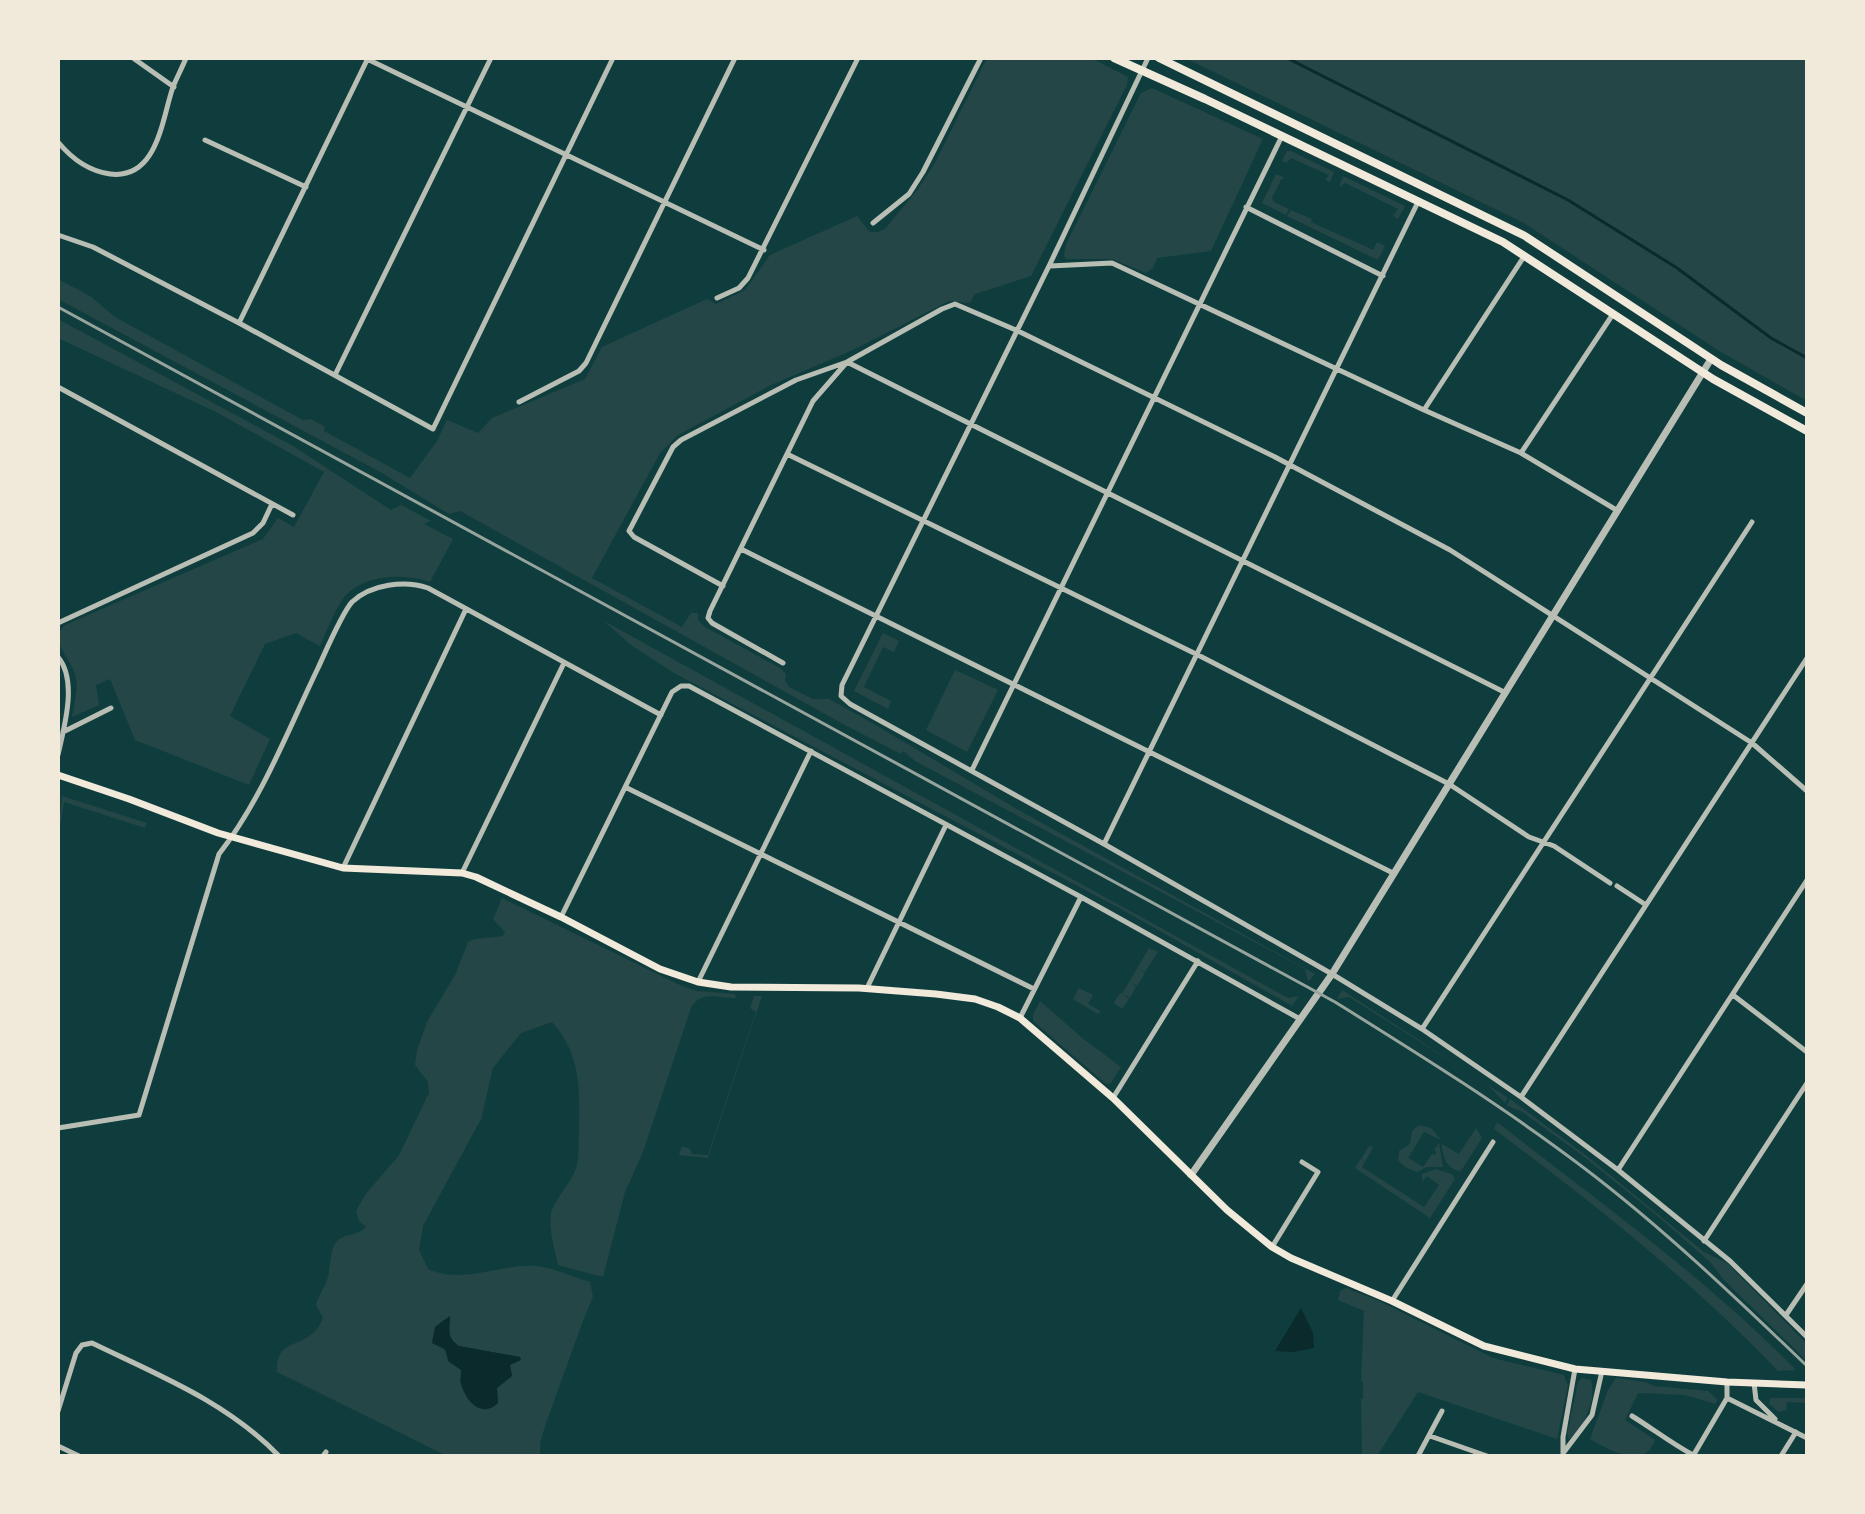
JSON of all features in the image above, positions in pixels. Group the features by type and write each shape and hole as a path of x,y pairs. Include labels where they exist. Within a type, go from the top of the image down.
{"main road":[{"path":"1114,58 1418,201 1525,255 1703,373 1807,431"},
{"path":"1159,58 1525,236 1711,359 1807,413"},
{"path":"58,775 231,837 343,868 462,873 489,882 660,969 698,982 731,987 867,988 975,999 1020,1018 1113,1098 1249,1230 1272,1247 1317,1270 1392,1301 1484,1346 1575,1369 1727,1382 1807,1385"}],"street":[{"path":"133,58 174,87"},
{"path":"58,142 68,154 91,169 121,174 139,167 153,151 186,58"},
{"path":"239,323 367,58 764,250"},
{"path":"335,375 491,58"},
{"path":"58,235 93,247 433,429 613,58"},
{"path":"519,402 579,371 586,363 735,58"},
{"path":"717,298 743,284 764,250 858,58"},
{"path":"873,223 909,194 981,58"},
{"path":"1148,58 1018,331 842,685 841,696 850,704 1332,974 1422,1029 1521,1097 1618,1170 1757,1285 1807,1337"},
{"path":"972,770 1282,136"},
{"path":"205,140 306,187"},
{"path":"1104,844 1418,201"},
{"path":"1246,207 1383,276"},
{"path":"1424,410 1525,255"},
{"path":"1049,266 1112,263 1521,453 1618,511"},
{"path":"723,586 634,537 629,531 673,447 796,380 847,362 955,304 1018,331 1154,398 1440,544 1752,743 1807,791"},
{"path":"1521,453 1613,314"},
{"path":"1191,1175 1332,974 1711,359"},
{"path":"847,362 1506,693"},
{"path":"783,663 708,618 813,401 847,362"},
{"path":"58,387 293,515"},
{"path":"787,454 1198,655 1449,784 1529,837 1544,842 1610,883"},
{"path":"58,623 253,533 261,526 272,504"},
{"path":"1422,1029 1752,522"},
{"path":"741,549 1393,873"},
{"path":"58,1128 139,1115 219,854 272,765 351,603 376,590 403,583 428,588 661,715"},
{"path":"343,868 466,609"},
{"path":"58,657 64,665 68,683 58,755"},
{"path":"1521,1097 1807,658"},
{"path":"462,873 564,663"},
{"path":"561,917 672,692 681,686 689,686 1300,1019"},
{"path":"62,732 111,708"},
{"path":"698,982 811,751"},
{"path":"625,787 1034,989"},
{"path":"867,988 946,825"},
{"path":"1618,1170 1807,880"},
{"path":"1617,886 1646,905"},
{"path":"1020,1018 1081,897"},
{"path":"1113,1098 1198,961"},
{"path":"1733,995 1807,1052"},
{"path":"1704,1241 1807,1083"},
{"path":"1392,1301 1493,1142"},
{"path":"1272,1247 1318,1172 1302,1162"},
{"path":"1786,1315 1807,1284"},
{"path":"1786,1315 1807,1331"},
{"path":"58,1411 76,1353 82,1345 92,1343 210,1400 252,1430 279,1456"},
{"path":"1564,1454 1563,1437 1575,1369"},
{"path":"1564,1454 1592,1415 1602,1371"},
{"path":"1632,1416 1661,1438 1693,1455 1727,1398 1727,1382"},
{"path":"1754,1383 1756,1400 1778,1422"},
{"path":"1727,1398 1807,1438"},
{"path":"1418,1456 1442,1411"},
{"path":"1781,1456 1796,1432"},
{"path":"1430,1436 1487,1456"},
{"path":"58,1446 79,1456"}],"shaded area":[{"path":"987,58 1091,58 1128,77 1127,85 1031,276 975,294 970,303 949,301 855,349 769,386 678,435 660,453 592,578 682,627 691,613 698,613 698,620 705,627 780,668 786,674 789,687 813,699 829,699 1022,812 1315,974 1308,982 1305,969 915,761 903,751 901,754 843,724 460,511 449,514 382,473 58,299 58,279 90,296 115,317 303,420 311,419 325,427 324,431 410,478 437,441 447,420 478,433 492,418 585,379 602,347 707,299 716,304 745,290 770,255 857,216 870,232 885,229 935,163"},
{"path":"1185,58 1807,58 1807,401 1721,352 1524,223"},
{"path":"1152,88 1263,139 1211,251 1157,258 1153,268 1146,273 1112,259 1066,259 1066,244 1141,93"},
{"path":"1287,151 1334,172 1330,182 1325,180 1329,175 1291,158 1286,163 1282,161"},
{"path":"1276,174 1285,178 1272,198 1289,209 1286,215 1262,203"},
{"path":"1343,176 1405,206 1398,219 1393,216 1398,209 1345,183 1339,187"},
{"path":"1291,210 1373,250 1377,242 1385,246 1378,260 1287,216"},
{"path":"58,319 293,446 391,510 401,505 431,521 424,524 453,539 430,582 407,577 383,578 350,591 339,605 320,646 296,633 265,644 230,716 270,739 249,785 135,740 110,679 96,685 99,705 72,717 76,678 60,644 60,631 65,625 263,539 278,518 294,527 324,472 216,412 58,338"},
{"path":"604,621 1288,998 1299,996 1292,1006 1121,909 674,673 631,645"},
{"path":"883,633 899,641 894,652 883,647 864,687 891,701 888,709 854,691"},
{"path":"947,666 998,690 967,752 926,730 955,670"},
{"path":"62,796 147,823 145,828 64,802 58,839"},
{"path":"502,898 682,986 697,991 735,994 736,998 705,997 691,1008 643,1152 625,1192 603,1277 558,1265 553,1245 552,1210 577,1164 579,1101 574,1060 562,1034 552,1022 521,1033 493,1068 481,1119 423,1226 419,1250 428,1269 468,1275 535,1266 590,1282 593,1297 545,1426 540,1456 447,1456 277,1372 277,1362 284,1349 310,1336 323,1318 316,1305 328,1277 333,1248 341,1238 366,1227 359,1221 356,1211 365,1195 399,1155 429,1093 428,1082 415,1065 427,1022 455,975 468,942 503,936 505,932 493,919","holes":["445,1319 450,1321 451,1341 459,1346 520,1357 510,1365 512,1376 497,1388 498,1403 469,1399 460,1382 461,1370 449,1361 435,1327"]},
{"path":"1149,948 1158,952 1145,972 1140,969 1145,973 1137,986 1131,983 1136,987 1130,998 1123,994 1129,999 1122,1009 1114,1003"},
{"path":"1079,988 1093,995 1088,1004 1101,1011 1098,1014 1073,999"},
{"path":"1342,990 1470,1073 1349,997 1337,999"},
{"path":"754,996 762,996 708,1158 679,1155 682,1146 690,1149 692,1154 708,1155 756,1012 750,1008"},
{"path":"1040,1001 1121,1067 1111,1083 1106,1084 1033,1021"},
{"path":"1488,1085 1508,1098 1505,1103"},
{"path":"1510,1099 1587,1156 1704,1252 1727,1263 1807,1344 1807,1361 1723,1279 1711,1263 1579,1153 1521,1111 1507,1106"},
{"path":"1497,1122 1689,1272 1796,1370 1778,1371 1641,1244 1494,1129"},
{"path":"1419,1125 1431,1128 1441,1140 1424,1132 1408,1158 1423,1167 1437,1152 1434,1150 1439,1143 1443,1167 1427,1167 1417,1172 1398,1160 1399,1151 1410,1144 1412,1131"},
{"path":"1476,1128 1482,1138 1461,1171 1452,1168 1444,1158 1442,1144 1459,1154"},
{"path":"1370,1145 1373,1148 1362,1167 1424,1207 1439,1185 1427,1176 1422,1182 1422,1174 1435,1169 1452,1174 1455,1179 1430,1218 1355,1168"},
{"path":"1346,1288 1379,1301 1493,1358 1564,1375 1568,1386 1557,1439 1418,1392 1377,1456 1362,1456 1364,1311 1338,1300 1340,1291"},
{"path":"1301,1308 1313,1333 1314,1348 1294,1352 1275,1351"},
{"path":"450,1316 450,1336 459,1346 520,1357 521,1360 510,1365 512,1376 497,1388 498,1403 492,1407 480,1408 470,1401 461,1383 461,1370 448,1361 446,1350 432,1343 435,1327"},
{"path":"1582,1378 1591,1380 1591,1404 1580,1428 1569,1440 1567,1434 1578,1382"},
{"path":"1616,1378 1654,1386 1708,1391 1717,1399 1716,1404 1685,1395 1638,1393 1625,1420 1655,1440 1643,1454 1626,1455 1590,1439 1608,1390"},
{"path":"1770,1398 1806,1398 1806,1403 1787,1402 1786,1410 1779,1412 1769,1404"}],"waterway":[{"path":"1287,58 1568,200 1677,268 1771,338 1807,358"}],"railway":[{"path":"58,307 1335,1002 1492,1103 1584,1168 1670,1239 1807,1366"}]}
